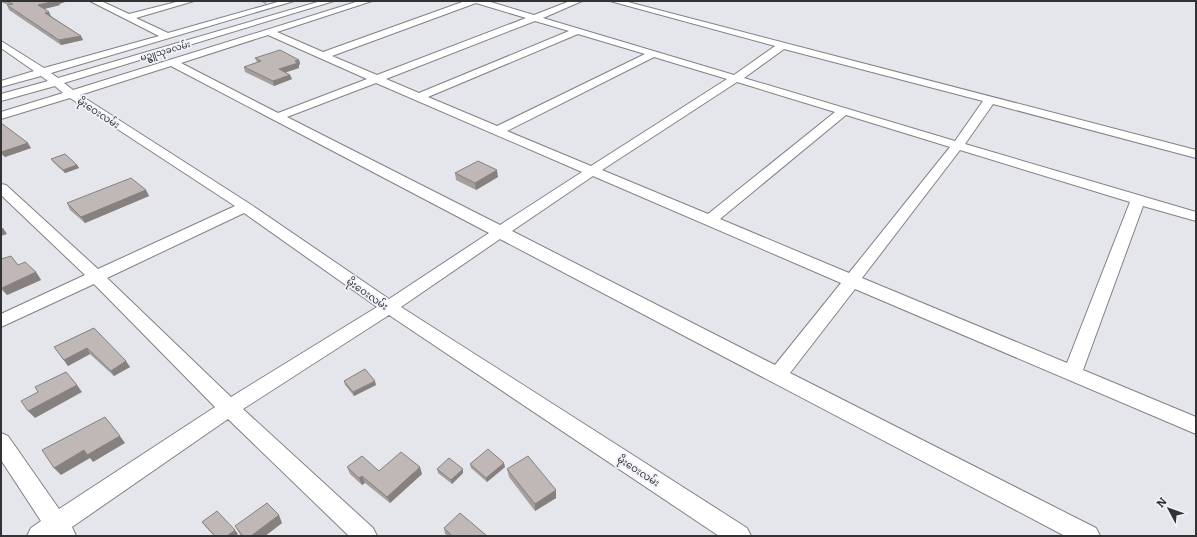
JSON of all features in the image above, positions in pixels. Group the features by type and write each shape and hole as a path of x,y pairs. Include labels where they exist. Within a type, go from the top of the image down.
{"street":[{"path":"94,1 167,36"},
{"path":"128,17 190,1"},
{"path":"1,84 290,1"},
{"name":"မဥ္ဇူသုခလမ်း","path":"1,98 330,1"},
{"path":"1,116 70,93 368,1"},
{"path":"325,55 473,1"},
{"path":"478,1 1196,217"},
{"path":"280,116 532,17 578,1"},
{"path":"614,1 1196,154"},
{"path":"419,97 577,31"},
{"path":"268,32 325,55 376,79 497,131 593,170 1196,426"},
{"path":"1,442 53,532 229,408 389,307 503,232 593,170 736,78 781,46"},
{"name":"မိုးဝေးလမ်း","path":"3,47 43,72 70,93 245,207 389,307 739,536"},
{"path":"497,131 653,54"},
{"path":"171,62 280,116 1088,536"},
{"path":"778,376 958,145 990,100"},
{"path":"710,220 844,111"},
{"path":"1,188 98,278 229,408 365,536"},
{"path":"1072,374 1138,200"},
{"path":"1,321 98,278 245,207"}],"building":[{"path":"6,1 55,1 38,5 49,12 45,13 81,36 59,40 7,5 13,4"},
{"path":"280,50 299,60 295,61 298,63 279,69 290,75 273,81 244,67 261,61 255,58"},
{"path":"1,123 28,143 1,152"},
{"path":"65,154 77,165 63,170 51,159"},
{"path":"478,161 497,170 475,183 455,173"},
{"path":"131,178 146,190 81,217 67,203"},
{"path":"11,256 18,265 25,262 36,272 2,288 1,259"},
{"path":"94,328 126,361 111,371 87,348 64,360 54,347"},
{"path":"365,369 375,381 353,392 344,381"},
{"path":"66,372 77,385 28,411 21,401 38,392 35,387"},
{"path":"105,417 120,436 87,455 84,450 54,468 42,450"},
{"path":"488,449 504,463 486,478 470,464"},
{"path":"401,452 420,467 387,497 362,476 359,478 347,467 362,456 379,471"},
{"path":"528,456 556,490 535,504 507,469"},
{"path":"449,458 463,469 451,480 437,469"},
{"path":"267,503 279,515 251,536 243,536 235,526"},
{"path":"217,511 235,530 227,536 215,536 202,522"},
{"path":"460,513 487,536 452,536 444,528"}]}
